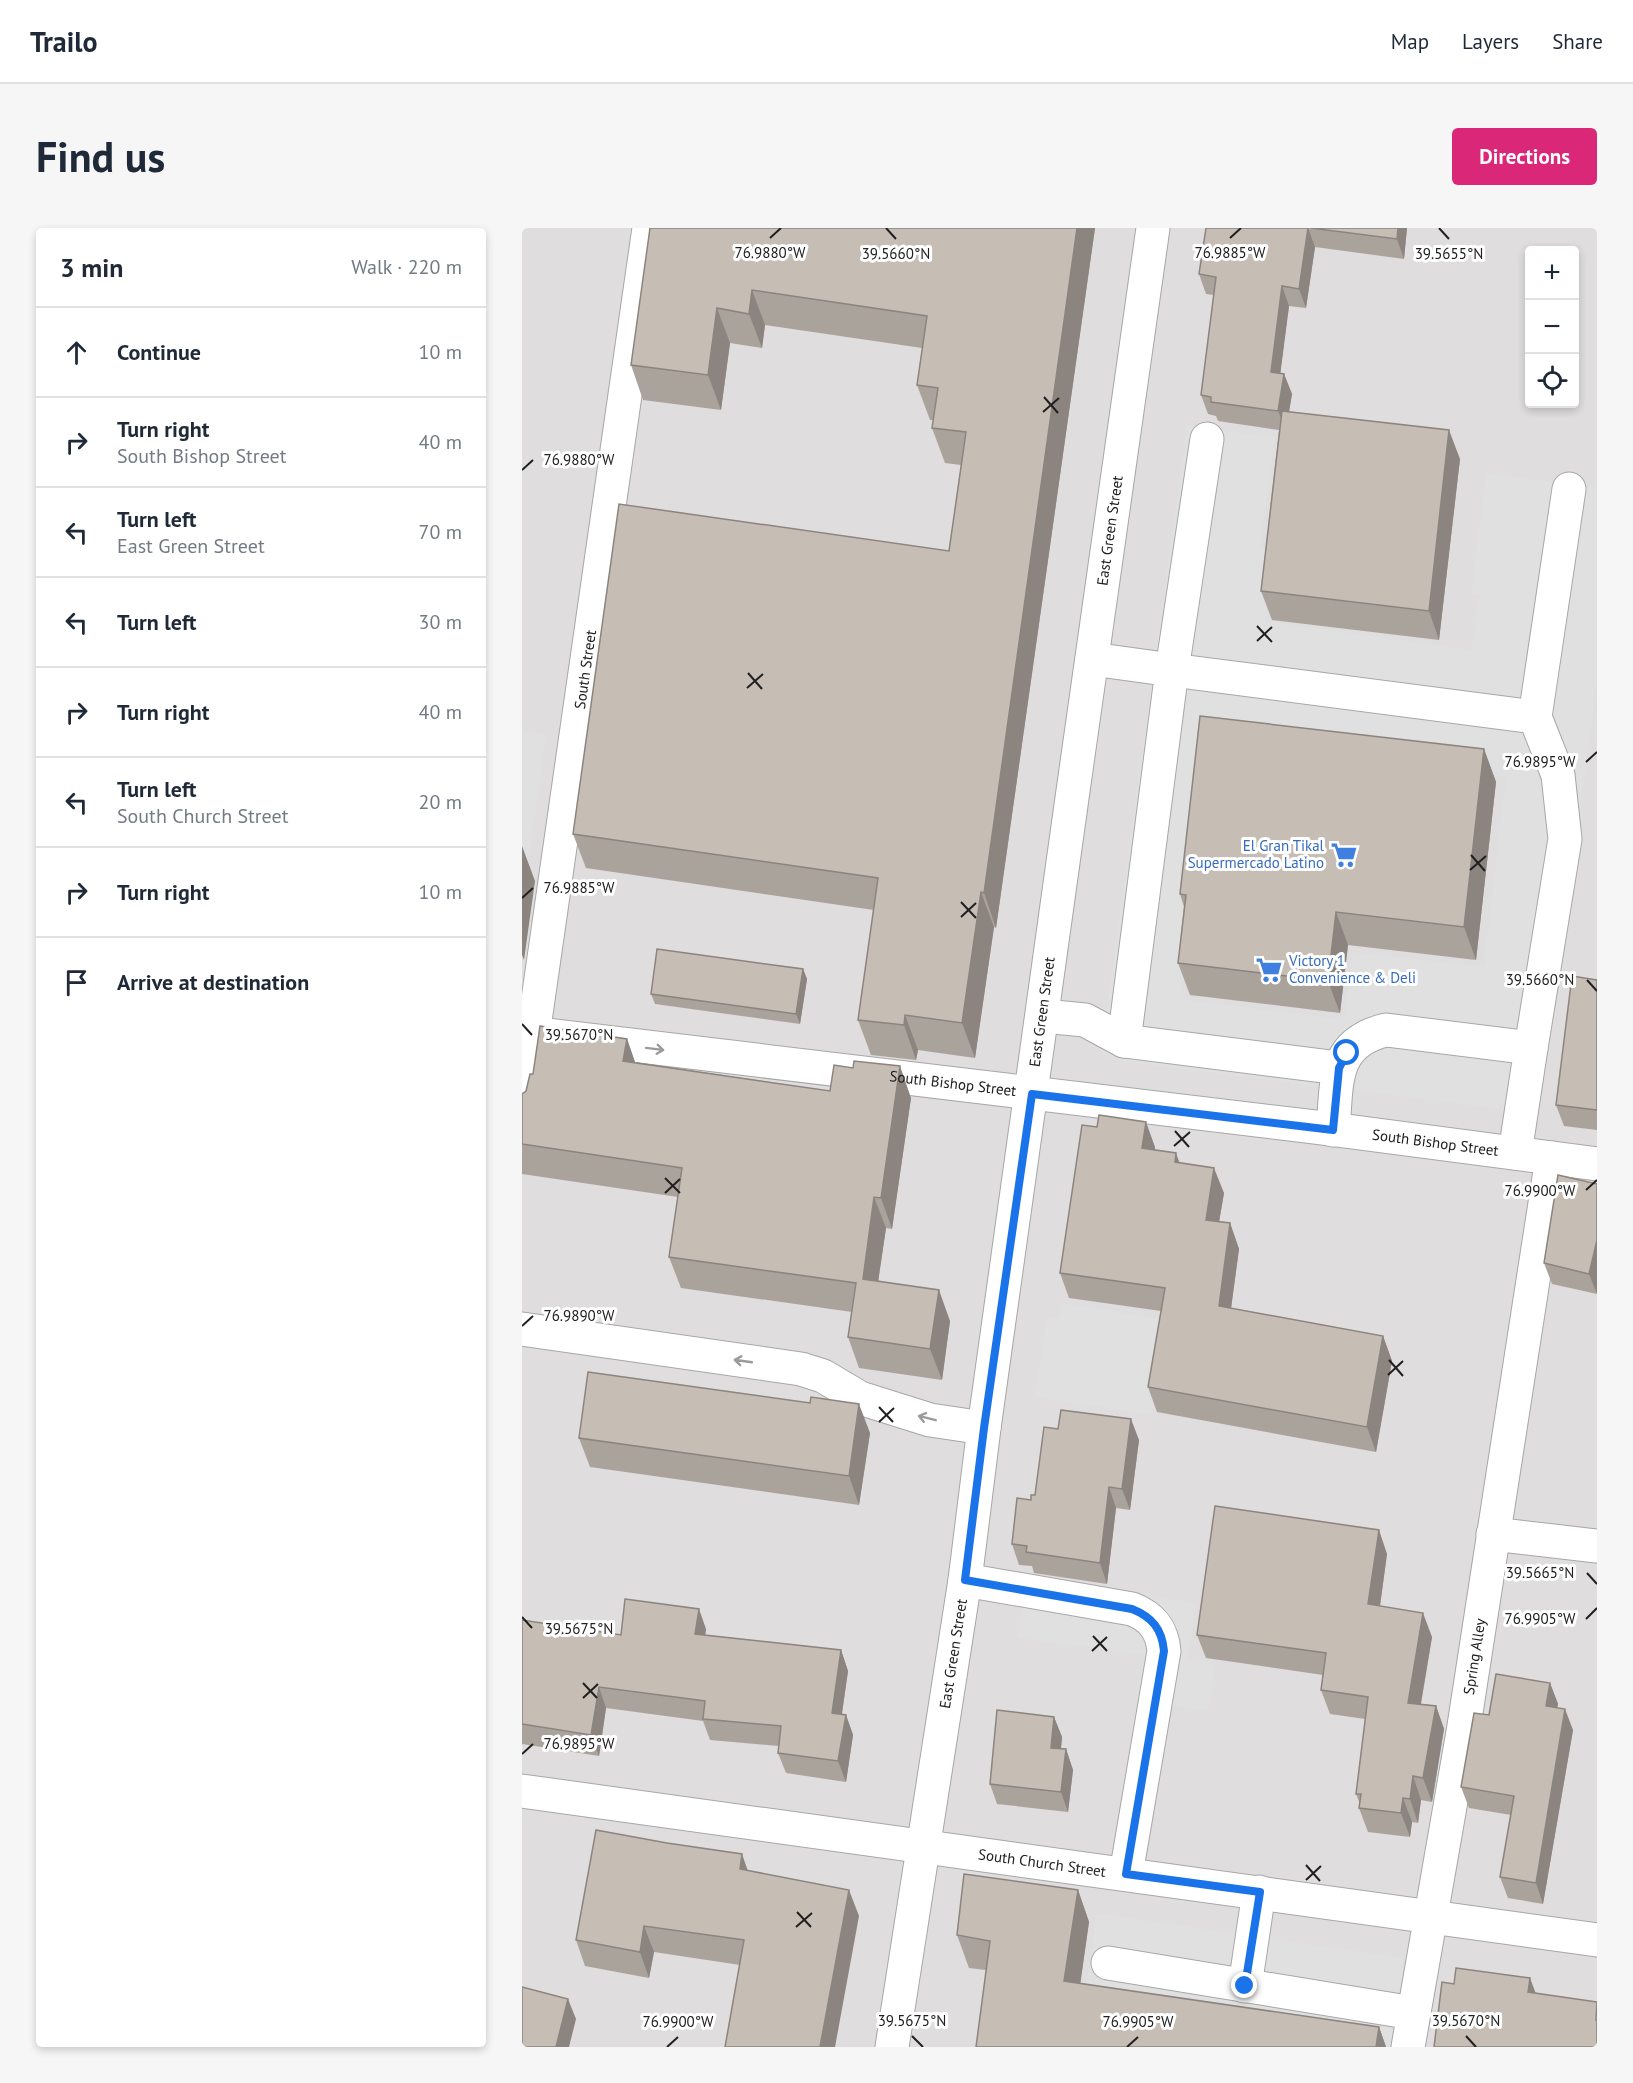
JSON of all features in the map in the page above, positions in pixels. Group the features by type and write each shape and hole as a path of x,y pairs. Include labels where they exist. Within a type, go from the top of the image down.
{"street":[{"name":"South Street","path":"522,1111 528,1033 649,228"},
{"name":"East Green Street","path":"892,2047 965,1580 984,1428 1153,228"},
{"path":"1124,1041 1172,670 1208,439"},
{"path":"1515,1153 1565,838 1558,775 1535,717 1569,489"},
{"path":"1092,659 1535,717"},
{"path":"1043,1016 1085,1020 1124,1041 1339,1068"},
{"path":"1333,1130 1339,1068 1347,1053 1371,1033 1386,1030 1531,1048"},
{"name":"South Bishop Street","path":"528,1033 1597,1164"},
{"name":"Spring Alley","path":"1408,2047 1463,1732 1552,1158"},
{"path":"522,1329 801,1369 823,1376 860,1398 930,1420 984,1428"},
{"path":"1493,1534 1597,1546"},
{"path":"965,1580 1132,1609 1144,1614 1155,1623 1162,1638 1164,1651 1126,1874"},
{"name":"South Church Street","path":"522,1791 1597,1940"},
{"path":"1245,1986 1260,1892"},
{"path":"1108,1963 1413,2013"}],"shaded area":[{"path":"522,228 1597,228 1597,2047 522,2047"},
{"path":"1187,426 1275,437 1260,549 1275,552 1266,621 1471,650 1480,595 1471,593 1486,473 1597,488 1597,685 1537,1114 1106,1059 1101,1053","holes":["1211,741 1506,777 1484,967 1353,952 1344,1020 1180,999"]},
{"path":"522,731 546,734 528,872 522,872"},
{"path":"1062,1303 1166,1320 1151,1415 1035,1397 1047,1317 1059,1319"},
{"path":"1026,1578 1196,1603 1189,1658 1215,1663 1208,1711 1137,1701 1144,1655 1018,1638"},
{"path":"1096,1913 1404,1958 1392,2047 1328,2047 1083,2011"}],"building":[{"path":"650,228 1077,228 984,893 981,892 962,1023 905,1015 904,1025 858,1020 878,878 573,834 619,504 949,551 966,432 932,428 938,388 917,385 927,316 752,290 749,314 717,308 708,375 631,365"},
{"path":"1206,228 1308,228 1299,289 1282,286 1271,372 1284,374 1278,411 1211,402 1211,397 1201,395 1216,277 1199,274"},
{"path":"1311,228 1398,228 1397,239"},
{"path":"1282,411 1449,430 1429,611 1261,591"},
{"name":"El Gran Tikal Supermercado Latino","path":"1200,716 1484,749 1464,927 1336,912 1328,981 1178,963 1186,895 1180,894"},
{"path":"657,949 803,969 796,1014 651,994"},
{"path":"1572,976 1597,980 1597,1110 1556,1105"},
{"path":"540,1026 627,1039 623,1061 830,1091 834,1065 853,1068 854,1061 900,1066 881,1198 874,1197 863,1279 939,1290 930,1349 848,1337 856,1283 669,1257 682,1168 522,1144 522,1094 526,1091 530,1074 533,1074"},
{"path":"1099,1115 1146,1122 1142,1148 1176,1153 1175,1162 1214,1168 1206,1220 1230,1223 1219,1306 1383,1336 1367,1427 1148,1387 1165,1288 1060,1273 1082,1125 1097,1127"},
{"path":"1558,1175 1597,1184 1597,1240 1589,1274 1544,1263"},
{"path":"588,1372 810,1403 811,1397 859,1404 849,1476 579,1438"},
{"path":"1061,1410 1131,1419 1122,1489 1109,1487 1100,1563 1026,1552 1027,1546 1012,1544 1017,1498 1031,1500 1031,1495 1035,1495 1044,1427 1058,1429"},
{"path":"1215,1506 1379,1530 1368,1604 1423,1613 1408,1703 1436,1706 1423,1778 1413,1776 1410,1799 1403,1798 1401,1813 1359,1808 1361,1794 1356,1794 1368,1697 1321,1690 1326,1653 1197,1635"},
{"path":"625,1599 699,1609 695,1634 841,1650 832,1713 846,1715 838,1761 778,1753 781,1726 703,1719 705,1701 599,1687 591,1735 522,1724 522,1620 621,1635"},
{"path":"1496,1674 1550,1683 1546,1706 1565,1709 1536,1883 1500,1877 1514,1796 1461,1787 1474,1713 1489,1715"},
{"path":"997,1710 1054,1717 1051,1748 1066,1749 1061,1792 990,1784"},
{"path":"596,1830 742,1854 740,1869 849,1890 820,2047 725,2047 744,1940 644,1926 640,1952 576,1940"},
{"path":"964,1874 1078,1890 1064,1981 1379,2027 1376,2047 976,2047 990,1941 957,1935"},
{"path":"1456,1968 1530,1978 1528,1992 1597,2002 1597,2047 1434,2047 1442,1982 1454,1984"},
{"path":"522,1987 568,1999 556,2047 522,2047"}],"place":[{"name":"El Gran Tikal Supermercado Latino","path":"1344,855"},
{"name":"Victory 1 Convenience & Deli","path":"1269,970"}],"route":[{"path":"1245,1986 1260,1892 1126,1874 1164,1651 1162,1638 1155,1623 1144,1614 1132,1609 965,1580 984,1428 1032,1094 1333,1130 1339,1068 1347,1053"}]}
